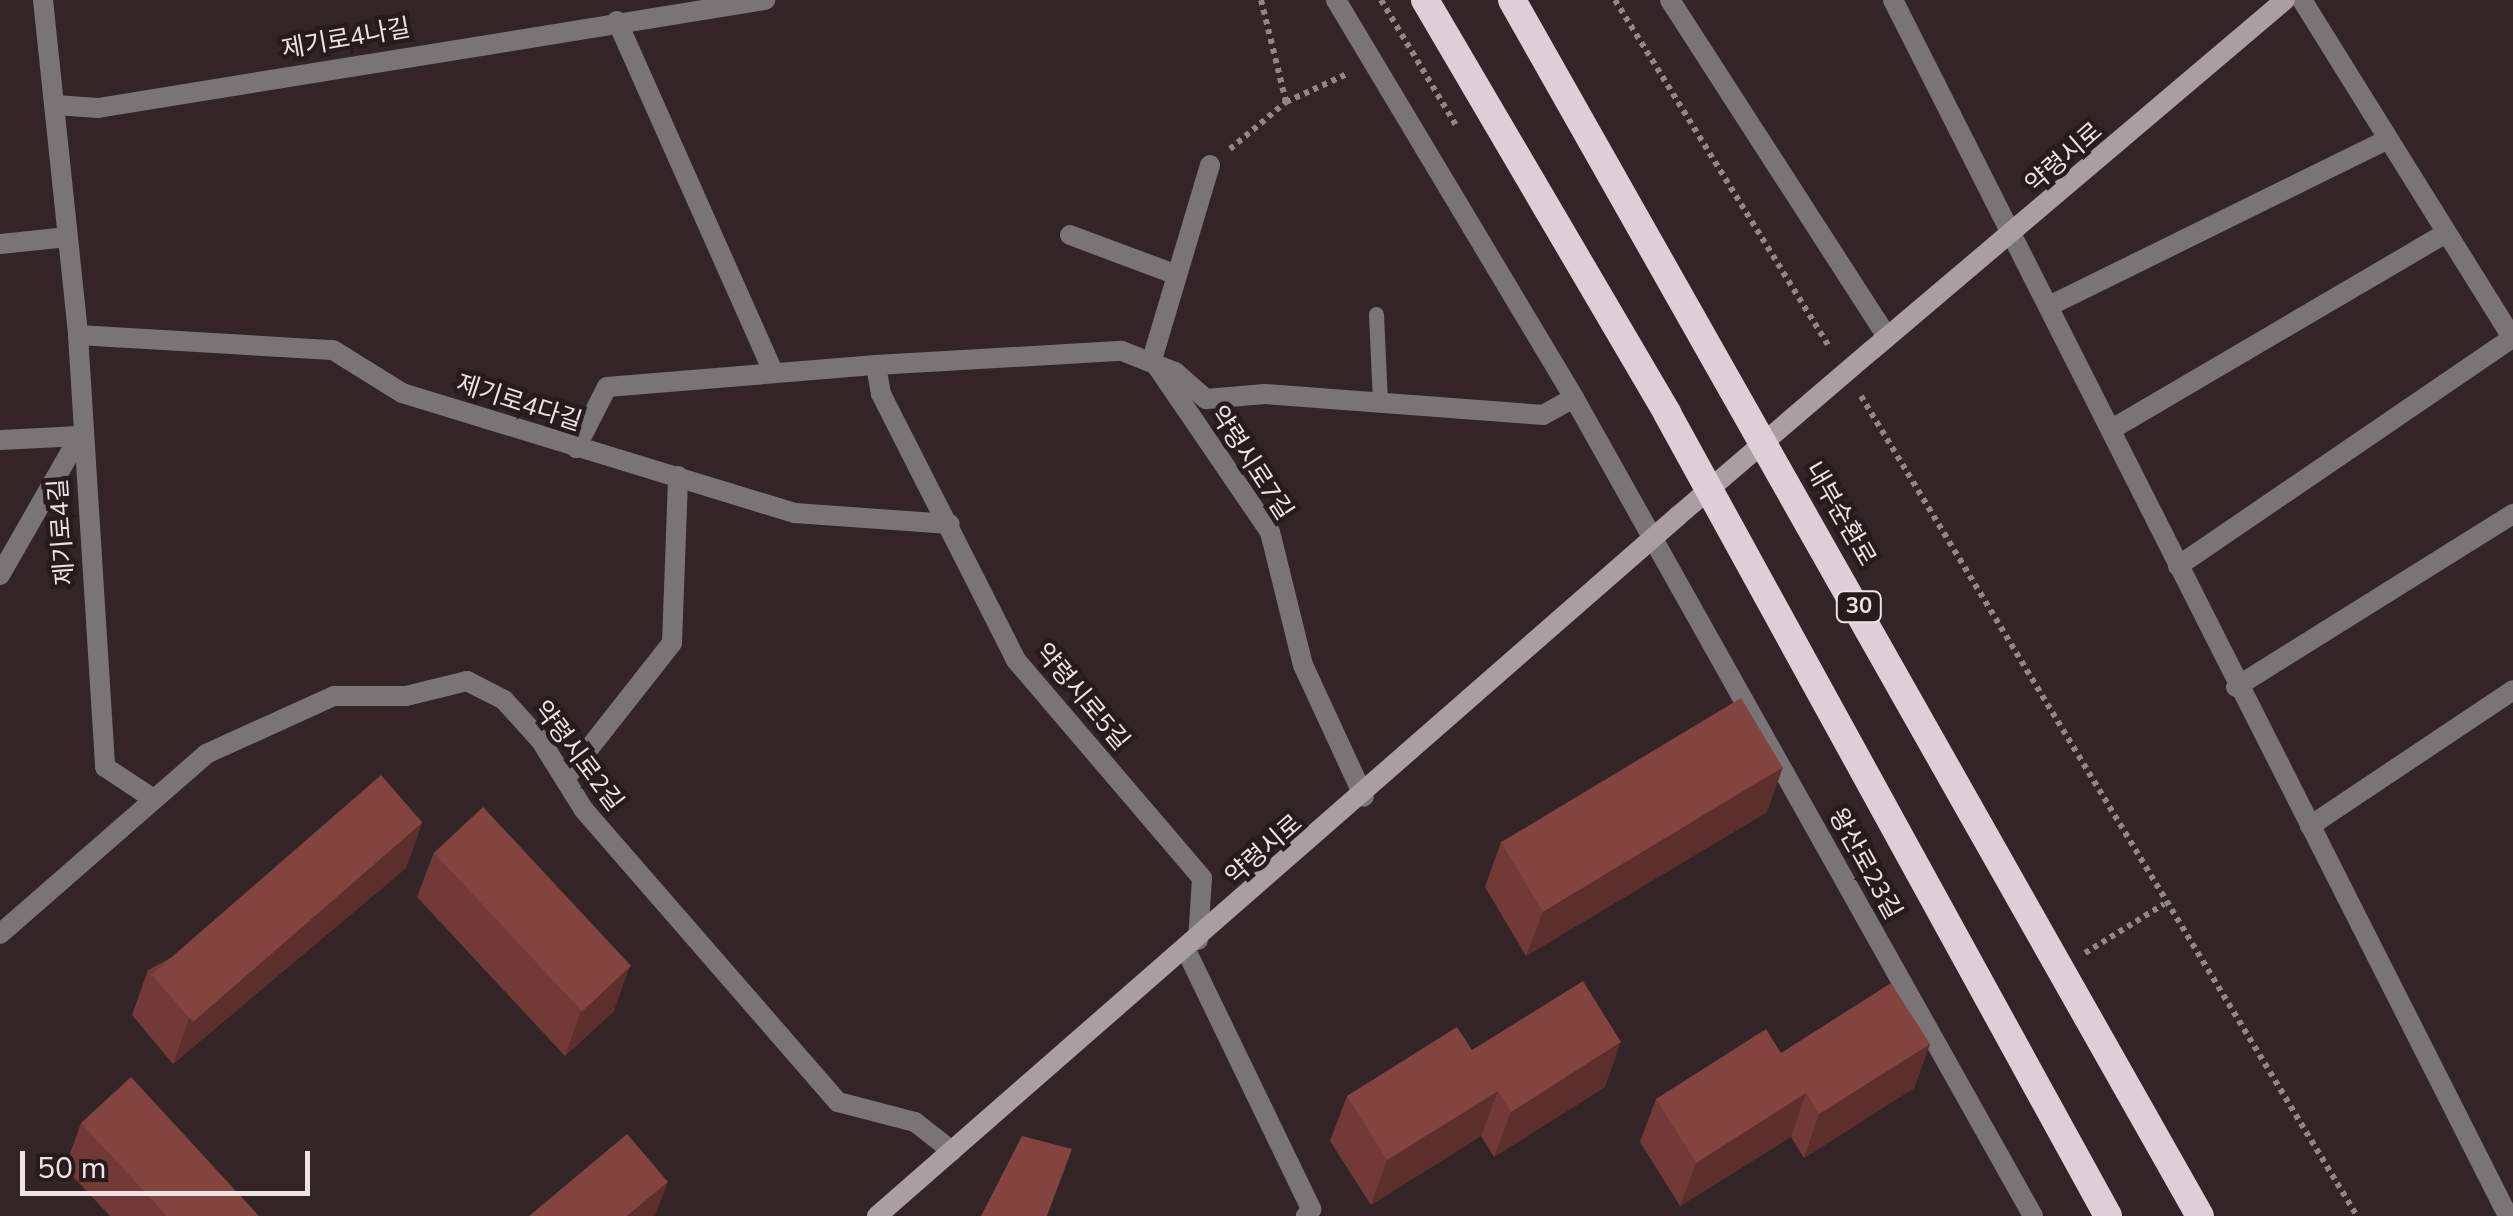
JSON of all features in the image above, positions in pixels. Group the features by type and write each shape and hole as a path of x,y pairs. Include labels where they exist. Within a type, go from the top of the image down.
{"highway":[{"path":"1426,0 1666,413 2108,1216"},
{"name":"내부순환로","path":"1512,0 2200,1216"}],"main road":[{"name":"약령시로","path":"877,1216 1364,797 1653,537 2013,236 2285,0"}],"street":[{"name":"제기로4길","path":"43,0 78,335 80,436 105,766 152,798"},
{"path":"650,0 662,20"},
{"name":"제기로4나길","path":"54,105 98,108 616,21 662,20 765,0"},
{"name":"왕산로23길","path":"1336,0 1574,398 2033,1216"},
{"path":"1670,0 1880,344"},
{"path":"1893,0 2112,429 2236,687 2508,1216"},
{"path":"2178,566 2513,338 2302,0"},
{"path":"616,21 774,373"},
{"path":"2049,306 2388,139"},
{"path":"1152,359 1210,166"},
{"path":"2112,429 2446,233"},
{"path":"1070,235 1178,275"},
{"path":"0,244 68,237"},
{"name":"제기로4다길","path":"78,335 332,350 402,393 795,513 950,524"},
{"path":"576,448 607,387 876,365 1122,351 1152,359 1206,400 1265,394 1543,415 1574,398"},
{"name":"약령시로7길","path":"1152,359 1270,532 1304,665 1364,797"},
{"name":"약령시로5길","path":"876,365 881,394 1016,660 1202,878 1192,945"},
{"path":"0,440 80,436"},
{"path":"0,575 80,436"},
{"path":"565,778 672,643 678,476"},
{"path":"2236,687 2513,514"},
{"name":"약령시로2길","path":"0,934 206,754 334,696 406,696 467,681 504,700 838,1102 915,1122 952,1152"},
{"path":"2310,826 2513,690"},
{"path":"1192,945 1311,1209 1306,1216"}],"lane":[{"path":"1376,314 1380,402"}],"path":[{"path":"1261,0 1286,102"},
{"path":"1615,0 1837,359"},
{"path":"1210,166 1286,102 1373,62"},
{"path":"1848,376 2357,1216"}],"pier":[{"path":"1405,0 1579,0 2258,1216 2093,1216"}],"building":[{"path":"1741,698 1783,767 1543,912 1501,842"},
{"path":"381,775 422,823 193,1022 152,974"},
{"path":"483,807 631,966 582,1011 434,853"},
{"path":"1583,981 1621,1042 1511,1112 1498,1091 1387,1160 1347,1096 1457,1027 1472,1050"},
{"path":"1891,983 1930,1044 1819,1114 1806,1093 1696,1163 1656,1099 1766,1029 1781,1053"},
{"path":"131,1077 259,1216 167,1216 81,1123"},
{"path":"627,1134 668,1182 627,1216 529,1216"},
{"path":"1022,1136 1072,1149 1047,1216 981,1216"}]}
